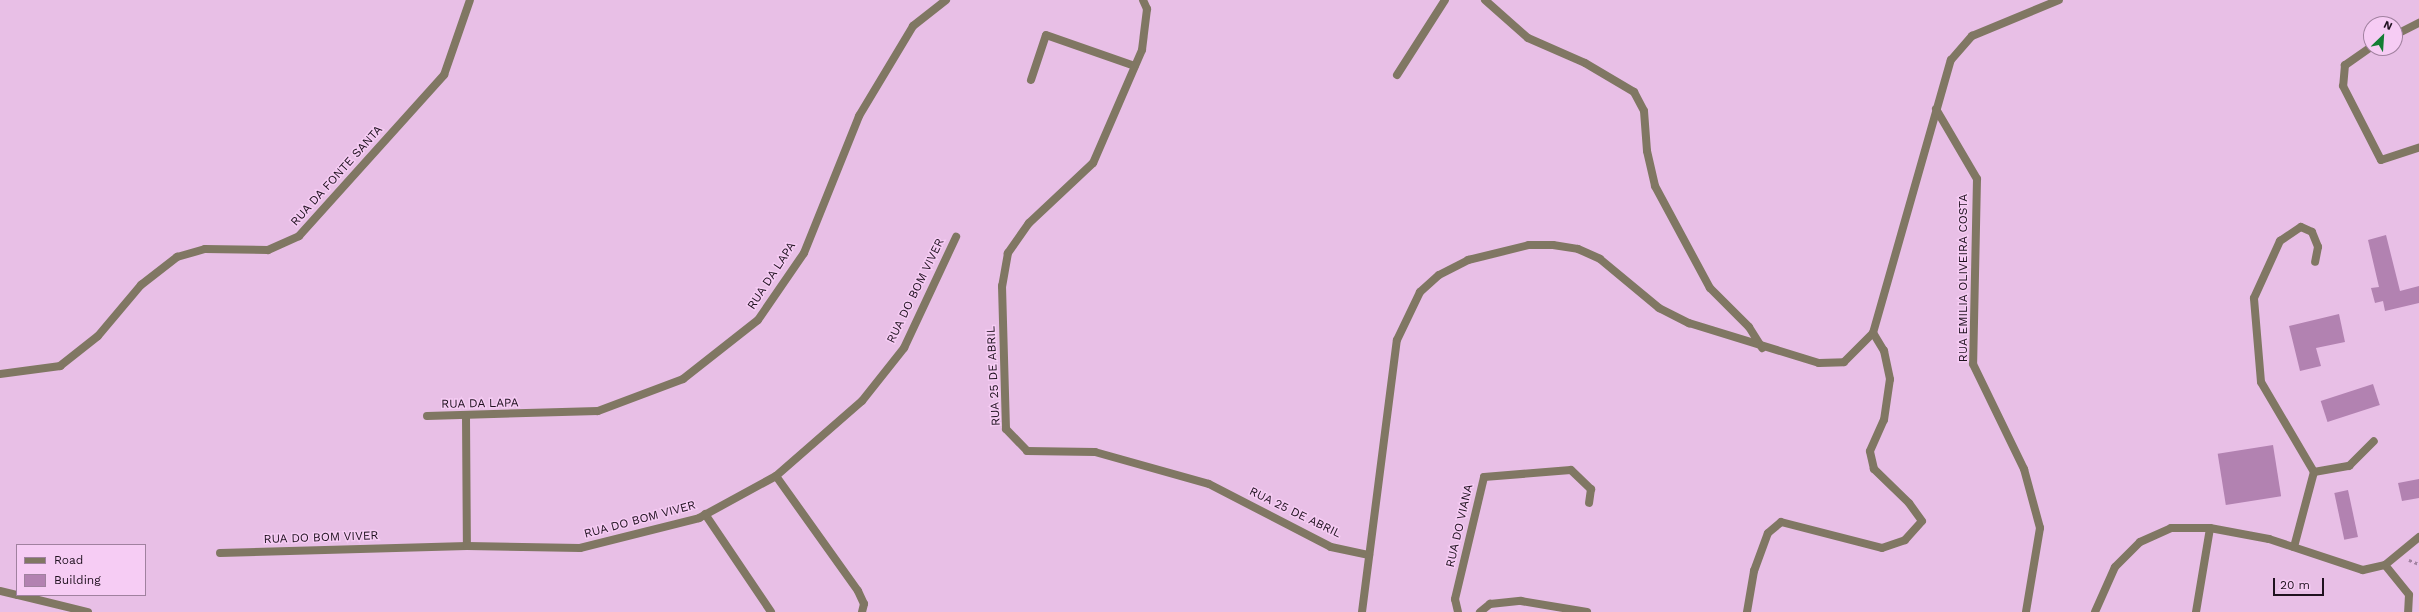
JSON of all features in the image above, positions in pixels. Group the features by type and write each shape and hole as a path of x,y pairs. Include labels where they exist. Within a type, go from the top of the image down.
{"street":[{"name":"RUA DA FONTE SANTA","path":"0,374 60,366 98,336 141,286 177,257 205,249 268,250 299,236 444,74 470,0"},
{"name":"RUA DA LAPA","path":"427,416 466,417 598,411 683,379 758,320 804,253 859,116 913,26 945,0"},
{"name":"RUA 25 DE ABRIL","path":"1144,0 1147,9 1144,36 1135,66 1093,163 1029,223 1008,253 1002,286 1006,429 1027,451 1095,452 1209,484 1331,547 1369,555"},
{"path":"1397,75 1445,0"},
{"path":"1485,0 1528,38 1586,63 1634,92 1644,111 1647,151 1655,186 1710,288 1749,327 1762,349"},
{"path":"1362,612 1397,340 1420,292 1439,275 1468,260 1529,245 1578,249 1600,259 1659,308 1689,324 1762,349 1819,363 1844,362 1873,333 1936,109 1952,60 1972,36 2059,0"},
{"path":"2403,31 2419,23"},
{"path":"1030,80 1046,35 1135,66"},
{"path":"2363,53 2345,65 2343,86 2381,160 2419,148"},
{"name":"RUA EMILIA OLIVEIRA COSTA","path":"1936,109 1977,179 1973,364 2024,469 2040,528 2026,612"},
{"path":"2294,547 2314,472 2261,382 2254,298 2280,241 2301,227 2312,232 2318,247 2315,262"},
{"name":"RUA DO BOM VIVER","path":"220,553 467,546 580,548 705,514 776,476 862,401 904,348 956,237"},
{"path":"1747,612 1754,570 1768,533 1781,522 1882,548 1905,540 1922,521 1909,503 1874,469 1870,451 1884,420 1890,379 1884,351 1873,333"},
{"path":"466,417 467,546"},
{"path":"2314,472 2349,466 2374,441"},
{"name":"RUA DO VIANA","path":"1458,612 1455,599 1484,477 1571,470 1591,488 1589,503"},
{"path":"776,476 858,591 864,604 862,612"},
{"path":"705,514 771,612"},
{"path":"2095,612 2115,567 2140,542 2171,528 2210,528 2294,547 2363,570 2386,565 2419,537"},
{"path":"2196,612 2210,528"},
{"path":"2386,565 2409,595 2408,612"},
{"path":"0,591 16,595"},
{"path":"21,596 88,612"},
{"path":"1480,612 1490,604 1521,601 1587,612"}],"building":[{"path":"2386,235 2400,291 2419,286 2419,303 2385,311 2383,301 2375,303 2371,288 2379,287 2368,240"},
{"path":"2339,314 2345,342 2316,348 2321,366 2300,371 2289,326"},
{"path":"2373,384 2380,405 2327,422 2321,401"},
{"path":"2273,445 2281,496 2226,505 2218,454"},
{"path":"2419,479 2419,498 2402,501 2398,483"},
{"path":"2348,490 2358,537 2344,540 2334,493"}]}
